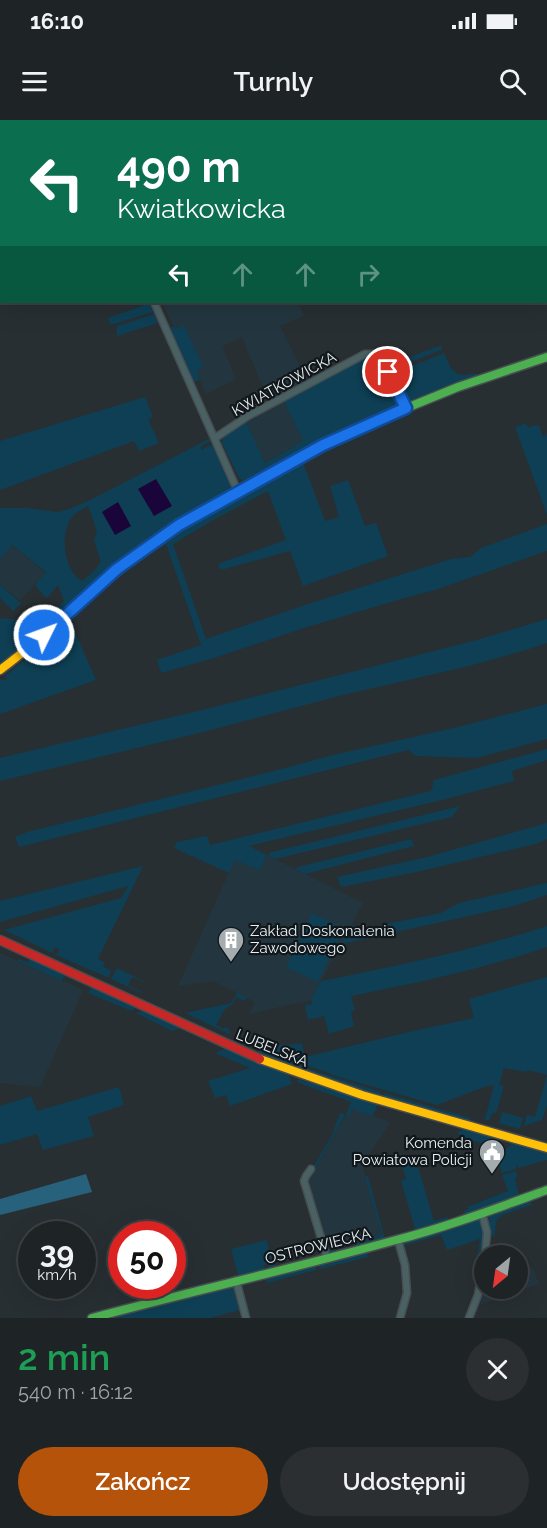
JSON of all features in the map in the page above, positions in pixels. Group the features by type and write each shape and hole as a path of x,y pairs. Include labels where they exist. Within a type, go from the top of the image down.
{"street":[{"path":"154,303 238,492"},
{"name":"KWIATKOWICKA","path":"215,438 248,416 365,354 374,354 381,359 406,408"},
{"path":"0,670 36,642 134,556 179,525 323,445 406,408 547,357"},
{"name":"LUBELSKA","path":"0,939 285,1069 358,1093 547,1148"},
{"path":"310,1169 304,1181 327,1258"},
{"name":"OSTROWIECKA","path":"92,1318 398,1240 547,1190"},
{"path":"482,1213 487,1232 486,1245"},
{"path":"398,1240 405,1265 407,1286 400,1318"},
{"path":"236,1280 246,1318"},
{"path":"470,1318 477,1299"}],"shaded area":[{"path":"150,303 153,312 110,325 108,318"},
{"path":"162,303 298,303 304,316 280,326 307,381 269,402 242,337 222,346 236,379 206,394 197,373 202,367 184,326 175,329"},
{"path":"155,314 158,323 117,336 117,326"},
{"path":"184,325 203,367 197,373 200,380 193,382 169,329 173,326 175,329"},
{"path":"442,345 441,350 393,369 393,363"},
{"path":"444,353 457,374 480,375 408,401 403,399 393,374"},
{"path":"372,356 379,359 400,405 338,433 252,479 239,478 222,445 227,434 246,422 265,463 303,441 284,401 357,359"},
{"path":"145,397 153,417 148,419 159,443 139,451 134,441 0,490 0,441"},
{"path":"284,401 303,441 264,463 246,422"},
{"path":"526,423 528,428 539,425 543,437 547,433 547,515 515,427"},
{"path":"211,438 212,440 200,447 202,450 208,446 214,446 231,485 230,490 180,519 121,560 53,622 50,622 46,619 64,601 58,585 48,597 45,597 35,585 46,572 12,545 0,559 0,508 27,508 57,512 86,502","holes":["88,506 97,531 94,541 101,562 82,581 67,561 65,542 68,524 74,515"]},
{"path":"304,465 325,521 339,517 330,486 348,480 365,526 376,523 388,556 303,586 290,551 221,570 218,566 220,563 286,540 268,491 173,544 206,639 451,559 470,557 481,548 547,524 547,551 435,590 161,673 157,660 201,645 166,544 215,511"},
{"path":"156,479 172,506 154,516 138,489"},
{"path":"118,502 131,526 115,535 102,512"},
{"path":"11,545 46,573 20,600 0,585 0,559"},
{"path":"0,585 21,603 13,611 0,598"},
{"path":"0,618 32,624 42,623 46,626 0,664"},
{"path":"547,619 547,643 529,649 469,666 343,695 203,732 0,781 0,758 202,710 477,640"},
{"path":"69,622 96,680 0,714 0,679 3,681 7,679 5,676"},
{"path":"547,704 547,739 476,758 416,756 408,750 19,847 15,837 27,832 333,755"},
{"path":"547,749 547,760 512,771 514,781 249,846 267,855 259,870 235,860 229,873 174,848 177,842 207,836 210,845 431,791 434,780"},
{"path":"460,806 452,817 275,859 267,855"},
{"path":"547,823 547,839 536,844 341,887 337,877 427,857"},
{"path":"411,839 414,846 305,874 294,868"},
{"path":"267,855 363,903 311,1000 249,1014 255,1002 213,981 178,986 235,859"},
{"path":"143,866 98,959 105,963 103,966 111,971 109,978 56,955 59,949 55,947 52,953 4,930 121,898 128,886 0,922 0,901"},
{"path":"547,883 547,895 514,906 341,944 351,924 361,929 441,913 459,903"},
{"path":"312,913 344,928 318,982 286,967"},
{"path":"547,926 547,947 450,975 351,996 355,1010 351,1012 354,1026 329,1034 324,1016 308,1020 305,1005 313,1004 311,1000 321,981 435,957"},
{"path":"0,953 83,990 40,1087 0,1083"},
{"path":"19,959 28,963 30,959 62,973 64,976 62,981 18,961"},
{"path":"117,968 148,983 132,977 128,985 143,992 111,979"},
{"path":"547,977 547,1075 528,1070 526,1072 504,1068 499,1085 504,1086 496,1113 492,1113 489,1121 476,1117 485,1119 494,1085 437,1105 339,1077 263,1049 302,1043 305,1057 474,1018 469,999"},
{"path":"92,987 138,1007 131,1011 88,993"},
{"path":"237,993 247,998 245,1001 236,997 233,1004 225,1009 216,1025 224,1029 228,1028 229,1034 185,1013 231,1003"},
{"path":"144,1011 180,1028 172,1031 136,1013"},
{"path":"225,1049 289,1075 292,1084 230,1106 226,1095 215,1098 208,1081 250,1068 215,1053"},
{"path":"259,1050 381,1092 380,1095 306,1072 257,1053"},
{"path":"547,1075 547,1106 542,1120 524,1126 527,1115 535,1117"},
{"path":"298,1079 377,1105 373,1116 352,1108 350,1116 345,1115 308,1181 328,1250 334,1249 335,1254 329,1254 306,1182 332,1135 340,1113 346,1115 351,1102 299,1083"},
{"path":"119,1087 124,1105 88,1117 94,1136 43,1150 37,1134 0,1145 0,1106 31,1096 37,1111"},
{"path":"384,1093 471,1118 468,1121 383,1096"},
{"path":"352,1107 357,1111 390,1122 362,1165 382,1235 328,1250 307,1181 346,1115 350,1116"},
{"path":"502,1112 523,1118 520,1129 499,1123"},
{"path":"464,1129 497,1138 500,1145 497,1147 470,1140 457,1133"},
{"path":"513,1143 547,1153 547,1160 518,1168 516,1163 516,1169 502,1173 495,1154"},
{"path":"416,1160 434,1221 447,1217 449,1221 416,1232 401,1181 406,1179 402,1165"},
{"path":"516,1171 518,1176 515,1178 519,1196 466,1216 464,1211 468,1209 467,1207 508,1191 502,1175"},
{"path":"86,1174 92,1192 0,1215 0,1199"},
{"path":"368,1176 385,1239 358,1247 355,1243 382,1235 365,1177"},
{"path":"530,1201 532,1205 502,1215 496,1221 495,1235 491,1236 490,1216"},
{"path":"475,1219 482,1221 484,1230 483,1245 479,1245 480,1239 447,1250 441,1235 402,1246 402,1242"},
{"path":"267,1240 275,1268 270,1270 268,1264 264,1265 265,1271 239,1278 231,1249"},
{"path":"374,1248 367,1253 368,1257 320,1269 318,1264"},
{"path":"315,1264 316,1270 267,1283 265,1277"},
{"path":"533,1267 539,1284 528,1288 528,1269"},
{"path":"234,1284 240,1310 210,1318 108,1318 186,1299 186,1297"},
{"path":"482,1299 496,1299 481,1304"}],"traffic: fast":[{"path":"382,418 458,387 547,357"},
{"path":"92,1318 415,1235 547,1190"}],"traffic: slow":[{"path":"0,670 134,557 164,535 292,462 382,418"},
{"path":"260,1059 362,1095 547,1148"}],"traffic: jam":[{"path":"0,940 260,1059"}],"place":[{"name":"Zakład Doskonalenia Zawodowego","path":"231,963"},
{"name":"Komenda Powiatowa Policji","path":"492,1175"}],"route":[{"path":"44,635 117,569 196,514 323,445 406,408 388,372"}]}
